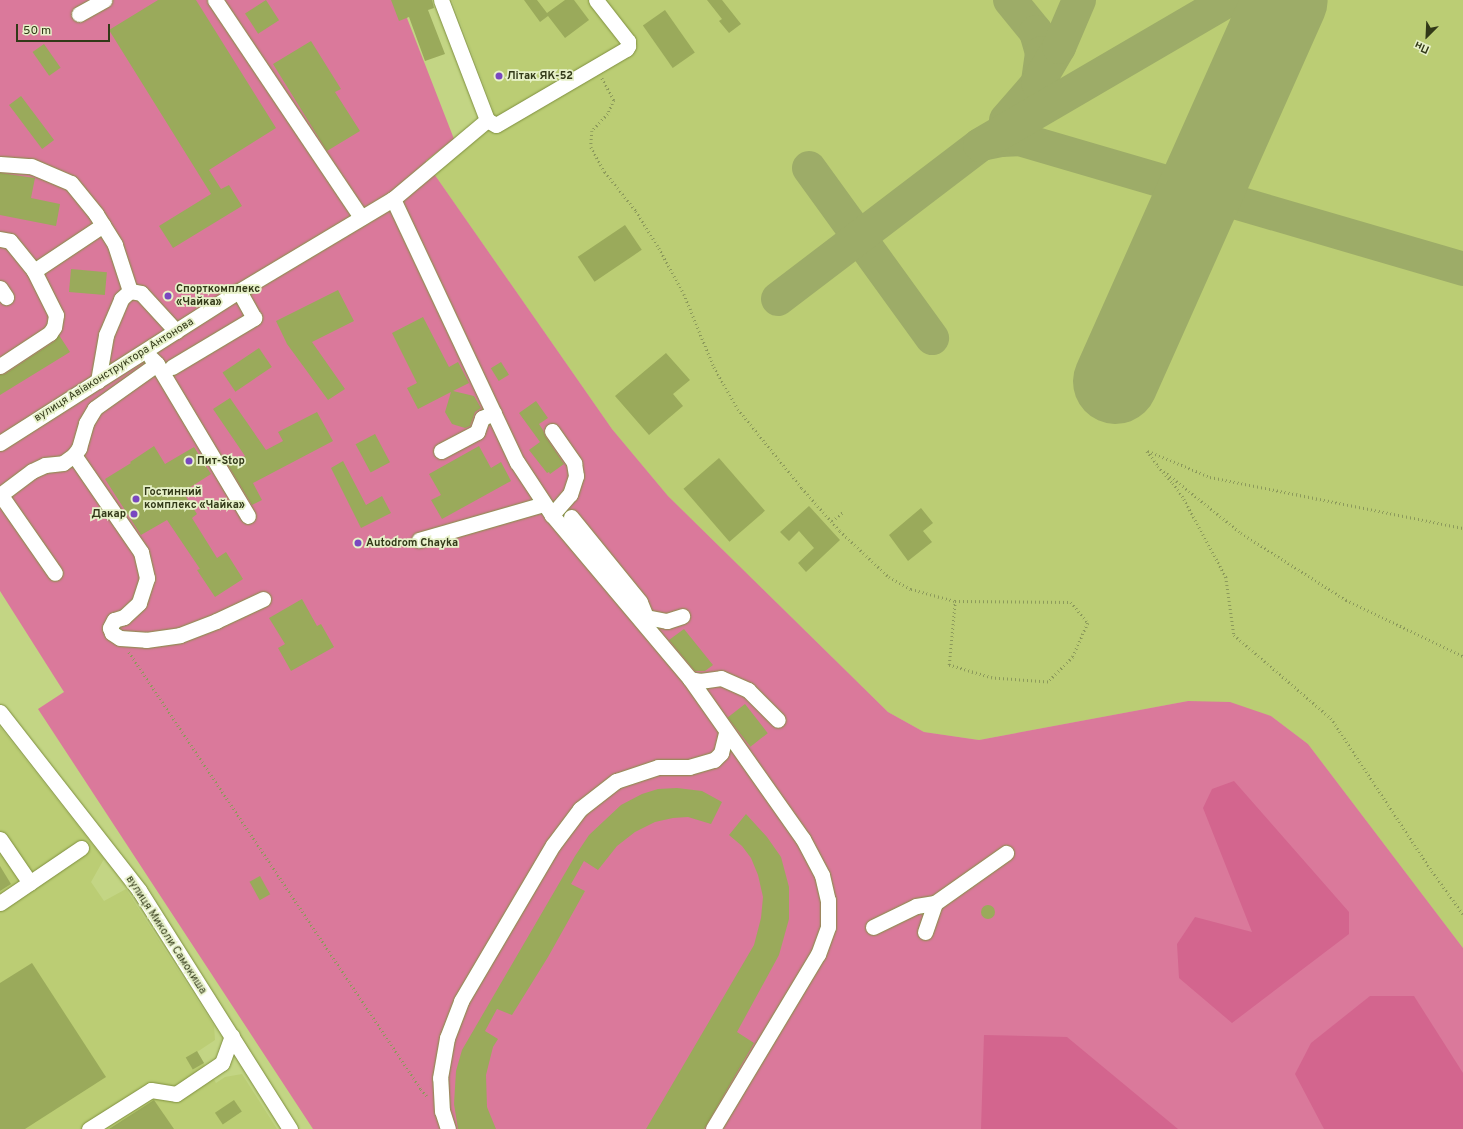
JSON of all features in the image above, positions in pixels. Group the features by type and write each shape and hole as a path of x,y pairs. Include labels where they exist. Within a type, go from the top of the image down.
{"street":[{"path":"79,14 104,0"},
{"path":"215,0 361,217"},
{"path":"441,0 487,120 496,125 626,49 629,44 596,0"},
{"name":"вулиця Авіаконструктора Антонова","path":"0,443 176,331 361,217 393,199 487,120"},
{"path":"0,164 31,166 70,182 103,225 115,245 130,291"},
{"path":"393,199 517,462 548,510 644,619 690,679 726,733 803,839 822,875 828,900 828,927 818,954 713,1129"},
{"path":"34,271 103,225"},
{"path":"0,239 10,241 34,271 56,315 54,327 50,333 0,366"},
{"path":"130,291 141,293 176,331"},
{"path":"98,381 106,335 121,299 130,291"},
{"path":"172,367 254,318 240,292"},
{"path":"145,351 157,364 248,516"},
{"path":"55,573 0,494 32,471 45,466 63,463 74,455 79,448 86,424 95,408 157,364"},
{"path":"441,451 477,432 482,418 494,413"},
{"path":"419,540 548,510 570,494 576,476 574,463 552,431"},
{"path":"74,455 141,552 147,578 139,603 124,617 114,620 110,628 112,633 120,638 146,640 180,635 216,621 263,599"},
{"path":"571,517 640,602 644,619"},
{"path":"644,619 666,620 682,616"},
{"path":"690,679 700,681 722,678 748,690 778,720"},
{"name":"вулиця Миколи Самокиша","path":"0,712 139,890 290,1129"},
{"path":"448,1129 442,1111 440,1078 447,1038 461,1001 553,845 580,809 616,782 658,767 689,767 714,760 721,753 726,733"},
{"path":"0,840 30,883"},
{"path":"0,903 81,848"},
{"path":"873,927 916,906 935,903 1006,853"},
{"path":"925,932 935,903"},
{"path":"89,1129 151,1090 176,1094 222,1063 232,1036"}],"path":[{"path":"595,67 614,100 608,114 592,131 591,148 605,172 636,211 659,248 684,294 714,367 738,409 778,460 832,521 889,576 911,589 955,602 1071,602 1088,623 1073,657 1048,682 992,678 949,665 955,602"},
{"path":"1463,528 1210,477 1147,451 1184,499 1226,577 1234,635 1331,718 1432,871 1463,914"},
{"path":"1158,466 1241,533 1346,600 1463,656"},
{"path":"832,521 843,512"},
{"path":"120,638 421,1089 442,1111"}],"shaded area":[{"name":"Autodrom Chayka","path":"0,0 400,0 454,139 426,161 430,168 612,429 668,496 888,712 924,732 979,740 1188,701 1230,702 1271,716 1308,744 1463,948 1463,1129 313,1129 38,709 64,692 0,591"},
{"path":"452,0 1463,0 1463,948 1308,744 1271,716 1188,701 979,740 924,732 888,712 668,496 612,429 426,162 493,109"},
{"path":"0,727 104,859 91,882 104,901 126,889 214,1026 215,1040 197,1052 216,1083 225,1077 242,1074 277,1129 0,1129"},
{"path":"1234,781 1349,912 1349,934 1232,1023 1179,978 1177,944 1195,917 1252,932 1203,808 1212,789"},
{"path":"1370,996 1414,996 1463,1073 1463,1129 1324,1129 1295,1074 1311,1043"},
{"path":"984,1035 1067,1037 1178,1129 981,1129"}],"building":[{"path":"158,0 196,0 276,128 209,170 221,189 229,185 242,206 173,248 159,226 211,194 109,30"},
{"path":"266,0 279,20 258,34 245,14"},
{"path":"391,0 432,0 434,8 428,10 445,54 425,61 409,17 399,21"},
{"path":"524,0 537,0 547,13 565,0 574,0 589,20 565,38 548,16 540,22"},
{"path":"707,0 722,0 741,24 729,33 719,21 722,19"},
{"path":"665,10 695,53 673,68 643,25"},
{"path":"311,41 341,89 335,92 360,131 327,151 273,64"},
{"path":"44,44 61,68 49,76 33,52"},
{"path":"21,96 54,140 42,149 9,105"},
{"path":"0,173 35,178 31,198 60,204 56,226 0,215"},
{"path":"625,225 642,250 595,282 578,257"},
{"path":"71,269 107,272 105,295 69,292"},
{"path":"338,290 354,321 312,342 345,389 328,400 287,344 276,321"},
{"path":"423,317 449,367 458,362 469,383 453,391 474,396 481,408 475,412 470,426 465,428 452,424 445,412 451,392 418,409 407,388 417,383 392,333"},
{"path":"59,335 70,352 0,395 0,375 5,374 55,341"},
{"path":"259,348 272,367 235,392 223,373"},
{"path":"666,353 690,380 673,394 683,406 649,435 615,396"},
{"path":"501,362 509,375 499,381 491,368"},
{"path":"230,398 266,450 283,441 278,432 317,412 333,441 253,483 262,500 252,505 228,465 245,456 213,409"},
{"path":"536,401 548,418 539,424 545,436 564,464 550,474 549,472 547,473 529,450 540,442 519,413"},
{"path":"375,434 390,462 371,473 356,444"},
{"path":"154,446 165,464 194,447 211,474 183,492 197,514 192,518 217,558 226,552 243,579 215,597 197,570 200,569 167,520 141,535 105,479 131,463 130,462"},
{"path":"479,446 491,468 501,462 511,481 442,519 431,500 441,495 429,474"},
{"path":"719,458 765,511 729,542 684,489"},
{"path":"343,461 366,505 382,496 391,513 361,528 331,468"},
{"path":"809,506 840,540 806,572 798,563 814,548 799,531 789,541 780,532"},
{"path":"921,508 933,523 923,531 932,542 908,561 889,535"},
{"path":"302,599 317,626 321,624 334,647 291,671 278,648 285,644 269,618"},
{"path":"684,629 713,665 705,671 695,671 669,640"},
{"path":"745,704 768,733 750,747 728,718"},
{"path":"677,788 702,791 722,802 711,824 688,817 673,818 655,822 635,832 617,846 598,870 584,861 571,884 585,891 548,957 512,1015 497,1009 485,1031 498,1039 493,1047 486,1075 487,1107 496,1129 458,1129 454,1104 456,1071 462,1050 575,856 589,835 621,805 642,794 658,789"},
{"path":"746,814 767,837 781,857 789,887 789,919 779,955 737,1032 754,1043 704,1129 646,1129 754,945 761,918 763,897 758,875 751,858 742,846 729,835"},
{"path":"0,866 11,884 0,891"},
{"path":"260,876 270,894 260,900 250,882"},
{"path":"988,905 993,907 995,912 993,917 988,919 983,917 981,912 983,907"},
{"path":"32,963 106,1077 25,1129 0,1129 0,983"},
{"path":"197,1051 204,1063 193,1070 186,1058"},
{"path":"154,1100 174,1129 109,1129"},
{"path":"234,1100 242,1112 223,1124 215,1113"}],"taxiway":[{"path":"1010,0 1036,32 1042,53 1038,81"},
{"path":"1006,120 1038,83 1059,47 1079,0"},
{"path":"778,299 980,145 1228,0"},
{"path":"986,143 1019,139 1463,269"},
{"path":"809,168 932,338"}],"runway":[{"path":"1115,381 1285,0"}],"place":[{"name":"Літак ЯК-52","path":"499,76"},
{"name":"Спорткомплекс «Чайка»","path":"168,296"},
{"name":"Пит-Stop","path":"189,461"},
{"name":"Гостинний комплекс «Чайка»","path":"136,499"},
{"name":"Дакар","path":"134,514"},
{"name":"Autodrom Chayka","path":"358,543"}]}
